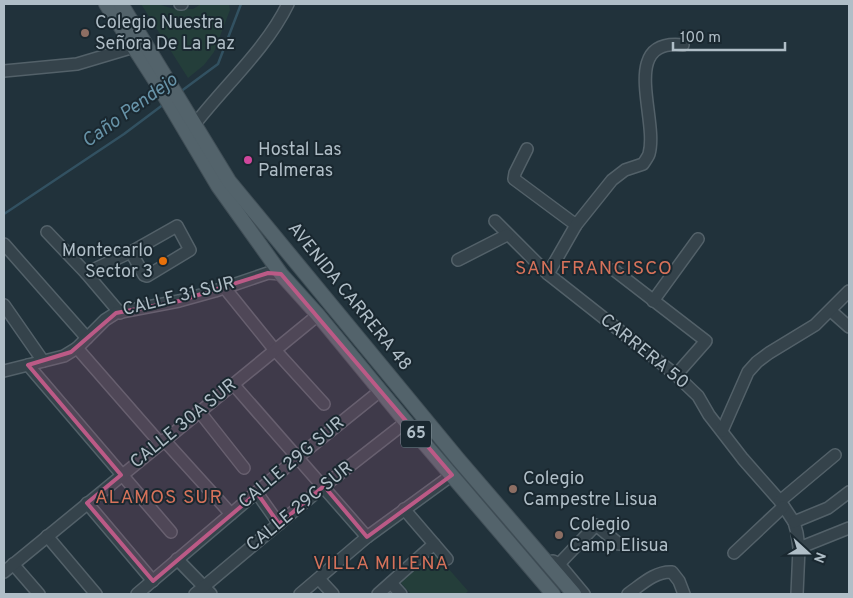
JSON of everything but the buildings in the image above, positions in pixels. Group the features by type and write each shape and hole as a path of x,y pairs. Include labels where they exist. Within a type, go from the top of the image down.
{"main road":[{"name":"AVENIDA CARRERA 48","path":"106,4 134,47 167,89 229,181 458,459 574,594"},
{"name":"AVENIDA CARRERA 48","path":"122,4 167,89"},
{"name":"AVENIDA CARRERA 48","path":"189,122 218,186 281,274 318,315 406,422 553,594"}],"street":[{"path":"189,122 256,52 283,15 288,4"},
{"path":"548,274 576,225 612,180 625,170 644,164 649,154 651,133 645,72 649,54 659,46 671,43 683,44"},
{"path":"4,71 78,64 134,47"},
{"path":"526,149 514,179 576,225"},
{"name":"CARRERA 50","path":"495,221 548,274 676,375 698,396 709,415 743,459 782,504 794,522"},
{"path":"86,273 131,252 177,226 190,250 147,276 144,275 131,252"},
{"path":"47,232 120,312"},
{"path":"458,260 507,235"},
{"path":"653,301 698,239"},
{"path":"4,244 87,338"},
{"path":"614,270 706,341 676,375"},
{"name":"CALLE 31 SUR","path":"4,371 64,356 77,348 109,317 120,312 156,306 268,273 281,274"},
{"path":"224,287 274,349 324,404"},
{"path":"722,430 748,372 757,362 815,326 849,291"},
{"path":"4,305 44,362"},
{"path":"831,311 849,328"},
{"name":"CALLE 30A SUR","path":"4,572 274,349 318,315"},
{"path":"77,348 162,442 231,514"},
{"path":"28,365 171,532"},
{"path":"233,384 367,537"},
{"name":"CALLE 29G SUR","path":"137,594 298,457 380,391"},
{"path":"199,411 244,468"},
{"name":"CALLE 29C SUR","path":"195,594 207,590 324,486 406,422"},
{"path":"734,553 834,455"},
{"path":"300,594 367,537 452,475"},
{"path":"797,594 799,548 798,533 794,522 828,508 849,492"},
{"path":"257,493 280,524"},
{"path":"87,503 153,581"},
{"path":"404,509 447,559"},
{"path":"559,564 596,525 619,544"},
{"path":"799,548 849,528"},
{"path":"48,536 96,594"},
{"path":"378,594 434,544"},
{"path":"540,554 559,564 584,594"},
{"path":"177,559 207,590"},
{"path":"14,564 39,594"},
{"path":"628,594 656,575 669,571 679,581 684,594"},
{"path":"319,578 333,594"},
{"path":"392,583 401,594"}],"highlighted area":[{"path":"268,273 281,274 452,475 367,537 324,486 279,524 257,493 153,581 87,503 121,475 28,365 71,352 116,313 179,301"}],"green space":[{"path":"141,4 158,4 174,9 193,9 201,4 229,4 230,10 214,52 204,65 188,78"},
{"path":"433,551 468,591 465,594 411,594 401,583"}],"waterway":[{"name":"Caño Pendejo","path":"180,92 218,64 241,4"},
{"name":"Caño Pendejo","path":"4,214 124,134 164,104"}],"place":[{"name":"Colegio Nuestra Señora De La Paz","path":"85,33"},
{"name":"Hostal Las Palmeras","path":"248,160"},
{"name":"Montecarlo Sector 3","path":"163,261"},
{"name":"Colegio Campestre Lisua","path":"513,489"},
{"name":"Colegio Camp Elisua","path":"559,535"}],"district":[{"name":"SAN FRANCISCO","path":"594,269"},
{"name":"ALAMOS SUR","path":"159,498"},
{"name":"VILLA MILENA","path":"381,564"}]}
